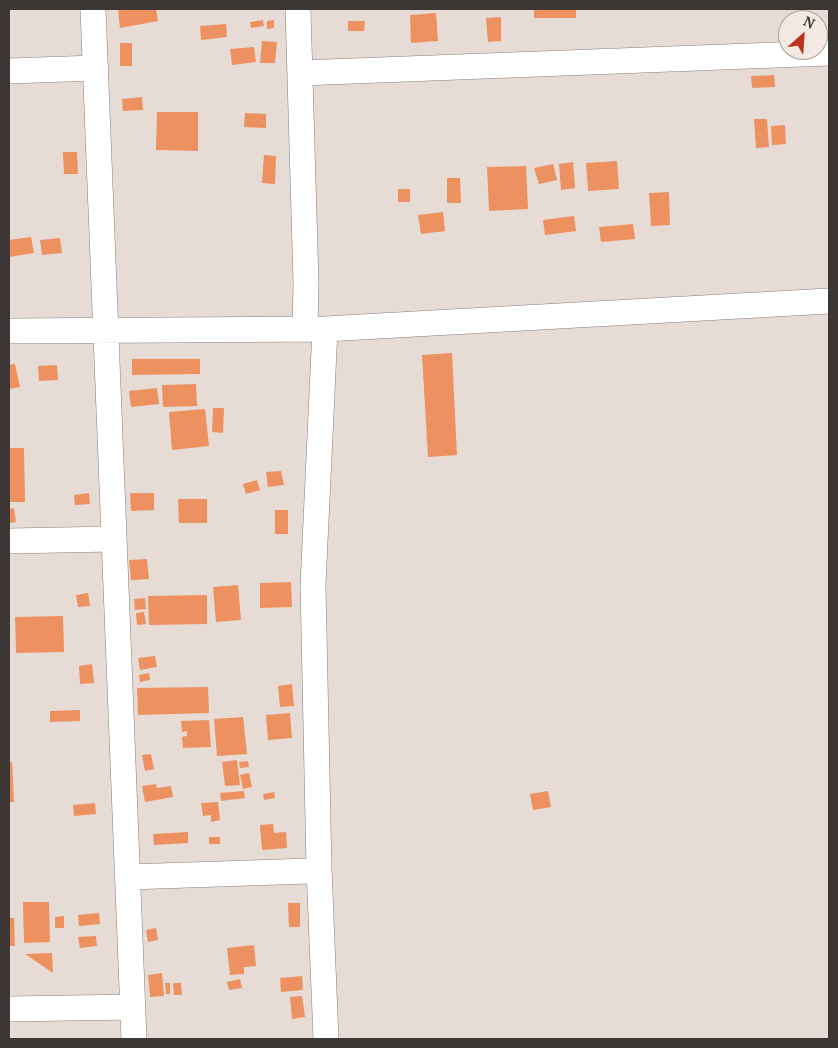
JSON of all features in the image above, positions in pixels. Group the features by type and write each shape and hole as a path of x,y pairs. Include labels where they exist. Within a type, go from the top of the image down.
{"street":[{"path":"93,9 134,1039"},
{"path":"298,9 306,283 315,329 313,585 326,1039"},
{"path":"300,73 829,53"},
{"path":"9,71 96,68"},
{"path":"9,331 315,329 829,301"},
{"path":"9,541 114,539"},
{"path":"128,877 310,871 320,868"},
{"path":"9,1009 133,1007"}],"building":[{"path":"118,9 156,9 158,21 120,28"},
{"path":"534,9 576,9 576,18 534,18"},
{"path":"436,13 438,41 411,43 410,15"},
{"path":"501,17 501,41 488,42 486,18"},
{"path":"263,20 264,26 251,28 250,22"},
{"path":"274,20 274,28 267,29 267,21"},
{"path":"348,21 365,21 364,31 348,31"},
{"path":"226,24 227,37 201,40 200,26"},
{"path":"262,41 277,42 275,63 260,63"},
{"path":"120,43 132,43 132,66 120,66"},
{"path":"254,47 256,62 232,65 230,49"},
{"path":"774,75 775,87 752,88 751,76"},
{"path":"142,97 143,110 123,111 122,99"},
{"path":"157,112 198,112 198,151 156,150"},
{"path":"245,113 266,114 266,128 244,127"},
{"path":"754,119 767,119 769,147 756,148"},
{"path":"785,125 786,144 772,145 771,126"},
{"path":"63,152 77,152 78,174 64,174"},
{"path":"264,155 276,156 275,184 262,183"},
{"path":"617,161 619,189 588,191 586,163"},
{"path":"573,162 575,188 561,190 559,164"},
{"path":"553,164 557,180 539,184 534,168"},
{"path":"526,166 528,209 489,211 487,167"},
{"path":"447,178 460,178 461,203 447,203"},
{"path":"398,189 410,189 410,202 398,202"},
{"path":"669,192 670,225 651,226 649,193"},
{"path":"443,212 445,231 421,234 418,215"},
{"path":"574,216 576,231 545,235 543,220"},
{"path":"633,224 635,239 601,242 599,227"},
{"path":"31,237 34,253 9,257 9,240"},
{"path":"60,238 62,253 42,255 40,240"},
{"path":"452,353 457,455 428,457 422,355"},
{"path":"132,359 200,359 200,374 132,375"},
{"path":"15,364 20,387 9,389 9,365"},
{"path":"57,365 58,380 39,381 38,366"},
{"path":"196,384 197,406 163,407 162,385"},
{"path":"157,388 159,404 131,407 129,391"},
{"path":"213,408 224,408 223,433 212,432"},
{"path":"205,409 209,446 172,450 169,412"},
{"path":"9,448 24,448 25,502 9,502"},
{"path":"281,471 284,485 268,487 266,472"},
{"path":"257,480 260,490 246,494 243,484"},
{"path":"89,493 90,504 75,505 74,495"},
{"path":"130,493 154,493 154,510 131,511"},
{"path":"178,499 207,499 207,523 179,523"},
{"path":"14,508 16,522 9,523 9,509"},
{"path":"275,510 288,510 288,534 275,534"},
{"path":"147,559 149,579 131,580 129,560"},
{"path":"291,582 292,607 260,608 260,583"},
{"path":"238,585 241,620 216,622 213,587"},
{"path":"88,593 90,606 78,607 76,595"},
{"path":"207,595 207,624 149,625 148,596"},
{"path":"145,598 146,609 135,610 134,599"},
{"path":"144,612 146,624 137,625 136,613"},
{"path":"63,616 64,652 16,653 15,617"},
{"path":"155,656 157,667 140,670 138,658"},
{"path":"92,664 94,683 80,684 79,666"},
{"path":"149,673 150,680 140,682 139,675"},
{"path":"292,684 294,706 280,707 278,686"},
{"path":"208,687 209,713 138,715 137,688"},
{"path":"80,710 80,721 50,722 50,711"},
{"path":"290,713 292,738 268,740 266,715"},
{"path":"243,717 247,754 217,756 214,719"},
{"path":"209,720 211,747 183,748 182,737 187,736 187,731 182,732 181,721"},
{"path":"151,754 154,769 145,771 142,755"},
{"path":"237,760 240,785 225,786 222,762"},
{"path":"248,761 249,767 240,768 239,762"},
{"path":"9,762 12,762 14,802 9,802"},
{"path":"249,773 252,787 243,789 240,775"},
{"path":"156,784 157,788 171,786 173,797 145,802 142,786"},
{"path":"244,791 245,798 221,801 220,793"},
{"path":"548,791 551,807 533,810 530,794"},
{"path":"274,792 275,798 264,800 263,794"},
{"path":"218,802 220,820 211,822 211,815 203,816 201,803"},
{"path":"95,803 96,814 74,816 73,805"},
{"path":"273,824 274,833 286,832 287,848 262,850 260,825"},
{"path":"188,832 188,843 154,845 153,834"},
{"path":"209,837 220,837 220,844 209,844"},
{"path":"23,902 49,902 50,942 24,943"},
{"path":"288,903 300,903 300,927 289,927"},
{"path":"99,913 100,924 79,926 78,915"},
{"path":"64,916 64,928 55,928 55,917"},
{"path":"9,918 14,918 15,946 9,946"},
{"path":"156,928 158,940 148,942 146,930"},
{"path":"96,936 97,946 80,948 78,937"},
{"path":"254,945 256,966 244,967 244,974 230,975 227,948"},
{"path":"52,953 53,973 25,954"},
{"path":"162,973 164,996 150,997 148,975"},
{"path":"302,976 303,990 281,992 280,978"},
{"path":"240,979 242,988 229,990 227,982"},
{"path":"165,983 170,983 170,994 166,994"},
{"path":"173,983 181,983 182,995 174,995"},
{"path":"302,996 305,1017 292,1019 290,997"}]}
